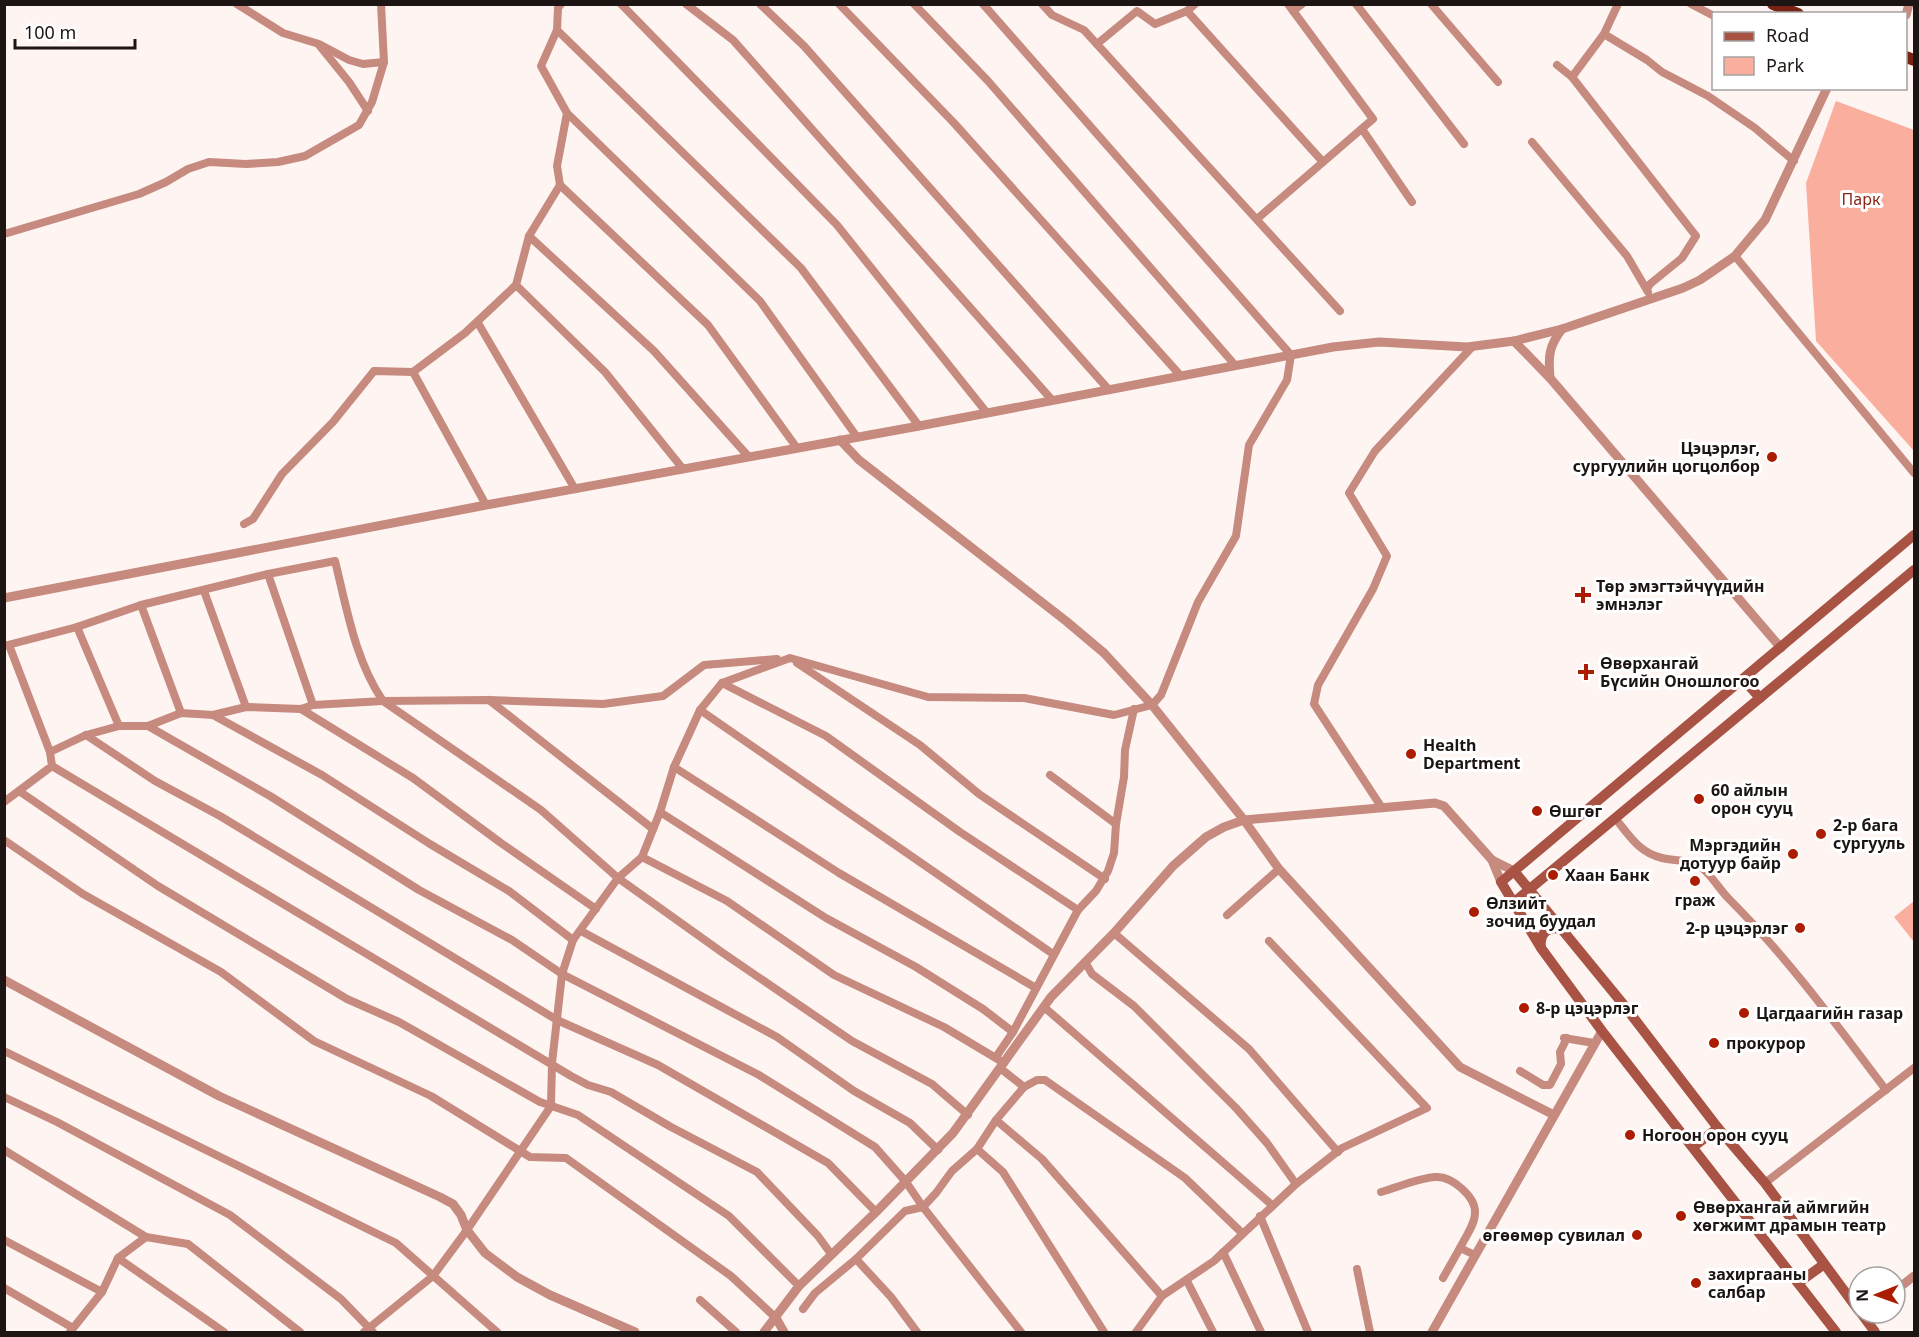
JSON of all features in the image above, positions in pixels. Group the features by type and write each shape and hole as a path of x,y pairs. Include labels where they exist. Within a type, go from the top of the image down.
{"highway":[{"path":"1773,4 1793,12"}],"main road":[{"path":"1836,1332 1602,1031 1541,948 1501,882 1914,535"},
{"path":"1513,903 1914,570"},
{"path":"1743,679 1760,698"},
{"path":"1514,871 1623,1004 1718,1128 1765,1183 1823,1265 1847,1294"},
{"path":"1541,948 1540,942 1546,931 1551,928 1563,930"},
{"path":"1693,1147 1718,1128"},
{"path":"1798,1283 1823,1265"}],"street":[{"path":"237,4 283,33 319,44 363,64 384,62"},
{"path":"4,234 139,194 188,169 209,162 246,164 278,162 305,156 359,125 372,102 384,62 381,4"},
{"path":"561,4 558,8 557,30 541,66 567,113 760,301 858,437"},
{"path":"621,4 837,225 987,412"},
{"path":"686,4 733,40 1052,400"},
{"path":"760,4 804,46 1109,390"},
{"path":"839,4 954,123 1180,375"},
{"path":"914,4 988,81 1235,365"},
{"path":"983,4 1291,355"},
{"path":"1042,4 1052,15 1084,30 1340,311"},
{"path":"1097,44 1134,8 1155,24 1187,11 1196,4"},
{"path":"1257,219 1373,119 1290,8 1302,4"},
{"path":"1356,4 1464,144"},
{"path":"1431,4 1498,82"},
{"path":"1572,77 1604,34 1618,4"},
{"path":"1690,4 1712,15"},
{"path":"1187,11 1323,162"},
{"path":"557,30 801,268 918,426"},
{"path":"1604,34 1647,60 1662,72 1708,96 1755,129 1794,161"},
{"path":"319,44 368,111"},
{"path":"1557,65 1572,77 1696,236 1682,258 1647,289"},
{"path":"4,598 486,505 1333,347 1379,342 1473,346 1514,342 1562,329 1683,288 1700,280 1735,256 1765,220 1826,90"},
{"path":"567,113 557,166 560,185 708,325 797,448"},
{"path":"1362,129 1412,202"},
{"path":"1532,142 1627,256 1652,299"},
{"path":"244,524 253,519 282,474 333,422 374,371 413,372 478,323 516,285 529,236 560,185"},
{"path":"529,236 654,351 748,456"},
{"path":"1735,256 1914,473"},
{"path":"516,285 605,372 683,469"},
{"path":"478,323 575,489"},
{"path":"1550,378 1549,352 1553,341 1562,329"},
{"path":"1514,342 1550,378 1780,648"},
{"path":"1382,808 1314,704 1318,685 1373,589 1387,556 1350,492 1375,451 1473,346"},
{"path":"50,752 86,735 119,726 148,726 181,713 213,714 246,707 302,709 313,705 383,701 489,700 603,704 663,696 704,665 790,658 928,697 1024,698 1114,715 1152,705 1161,695 1198,602 1236,536 1249,445 1287,380 1291,355"},
{"path":"413,372 486,505"},
{"path":"840,440 859,460 1104,653 1152,705 1244,820 1279,869 1460,1067 1554,1115"},
{"path":"52,766 50,752 7,646 77,627 141,605 268,574 335,561 360,656 370,682 383,701 541,810 618,878 723,953 852,1041 932,1084 968,1115"},
{"path":"268,574 313,705"},
{"path":"204,591 246,707"},
{"path":"141,605 181,713"},
{"path":"77,627 119,726"},
{"path":"4,1097 57,1122 230,1215 341,1299 369,1331 433,1276 551,1106 552,1063 562,974 573,940 618,878 642,856 660,812 674,767 700,710 722,683 790,658"},
{"path":"790,658 920,745 979,794 1105,879"},
{"path":"722,683 826,736 969,838 1078,910"},
{"path":"489,700 653,829"},
{"path":"302,709 413,778 596,909"},
{"path":"700,710 1053,954"},
{"path":"1000,1063 1053,954 1078,910 1105,879 1114,853 1116,824 1124,777 1125,750 1134,710"},
{"path":"213,714 322,775 509,891 573,940"},
{"path":"148,726 270,796 419,890 512,940 562,974 759,1075 875,1147 906,1182 1021,1332"},
{"path":"86,735 154,781 240,828 557,1020 658,1065 828,1163 876,1212"},
{"path":"4,802 52,766"},
{"path":"52,766 588,1085 612,1092 671,1127 757,1172 818,1236 831,1254"},
{"path":"674,767 839,873 1036,988"},
{"path":"1050,775 1116,824"},
{"path":"19,791 158,886 347,999 399,1022 540,1102 578,1115 729,1216 799,1286"},
{"path":"764,1332 799,1286 938,1150 968,1115 1000,1063 1044,1007 1173,866 1206,837 1244,820 1434,803 1444,806 1492,860 1501,882"},
{"path":"660,812 826,918 916,967 983,1009 1014,1032"},
{"path":"1615,818 1636,845 1644,851 1661,858 1692,863 1702,868 1792,968 1886,1090"},
{"path":"4,840 82,894 221,972 314,1041 430,1096 530,1157 566,1158 731,1276 776,1318 784,1332"},
{"path":"642,856 727,901 834,975 944,1027 1000,1063 1024,1087"},
{"path":"1492,860 1514,871"},
{"path":"1227,915 1279,869"},
{"path":"581,931 777,1037 854,1090 910,1123 938,1150"},
{"path":"1114,933 1249,1049 1338,1152"},
{"path":"1136,1332 1162,1296 1187,1281 1223,1252 1296,1184 1338,1152 1427,1108 1269,941"},
{"path":"1085,962 1092,974 1134,1005 1236,1108 1267,1143 1296,1184"},
{"path":"4,980 219,1096 453,1204 461,1215 467,1230 485,1253 517,1277 550,1295 635,1332"},
{"path":"1044,1007 1272,1205"},
{"path":"1432,1332 1602,1031"},
{"path":"1520,1071 1543,1085 1550,1084 1561,1064 1560,1052 1565,1038 1594,1043"},
{"path":"4,1051 396,1243 497,1332"},
{"path":"1765,1183 1914,1068"},
{"path":"803,1309 814,1293 856,1258 905,1210 923,1207 952,1171 976,1149 996,1120 1024,1087 1037,1080 1046,1080 1185,1178 1242,1233"},
{"path":"996,1120 1042,1159 1162,1296"},
{"path":"976,1149 1003,1172 1104,1332"},
{"path":"4,1150 146,1237 188,1244 300,1332"},
{"path":"1381,1192 1438,1176 1457,1184 1469,1198 1475,1213 1472,1226 1443,1278"},
{"path":"1260,1216 1308,1332"},
{"path":"4,1288 72,1330 102,1292 118,1258 146,1237"},
{"path":"4,1240 102,1292"},
{"path":"1460,1248 1475,1255"},
{"path":"1223,1252 1261,1332"},
{"path":"118,1258 224,1332"},
{"path":"856,1258 891,1297 917,1332"},
{"path":"1357,1269 1370,1332"},
{"path":"1187,1281 1213,1332"},
{"path":"700,1300 736,1332"}],"green space":[{"name":"Парк","path":"1836,101 1914,130 1914,451 1816,341 1806,183"},
{"path":"1914,901 1914,942 1894,917"}],"place":[{"name":"Цэцэрлэг, сургуулийн цогцолбор","path":"1772,457"},
{"name":"Төр эмэгтэйчүүдийн эмнэлэг","path":"1583,595"},
{"name":"Өвөрхангай Бүсийн Оношлогоо","path":"1586,672"},
{"name":"Health Department","path":"1411,754"},
{"name":"60 айлын орон сууц","path":"1699,799"},
{"name":"Өшгөг","path":"1537,811"},
{"name":"2-р бага сургууль","path":"1821,834"},
{"name":"Мэргэдийн дотуур байр","path":"1793,854"},
{"name":"Хаан Банк","path":"1553,875"},
{"name":"граж","path":"1695,881"},
{"name":"Өлзийт зочид буудал","path":"1474,912"},
{"name":"2-р цэцэрлэг","path":"1800,928"},
{"name":"8-р цэцэрлэг","path":"1524,1008"},
{"name":"Цагдаагийн газар","path":"1744,1013"},
{"name":"прокурор","path":"1714,1043"},
{"name":"Ногоон орон сууц","path":"1630,1135"},
{"name":"Өвөрхангай аймгийн хөгжимт драмын театр","path":"1681,1216"},
{"name":"өгөөмөр сувилал","path":"1637,1235"},
{"name":"захиргааны салбар","path":"1696,1283"}]}
